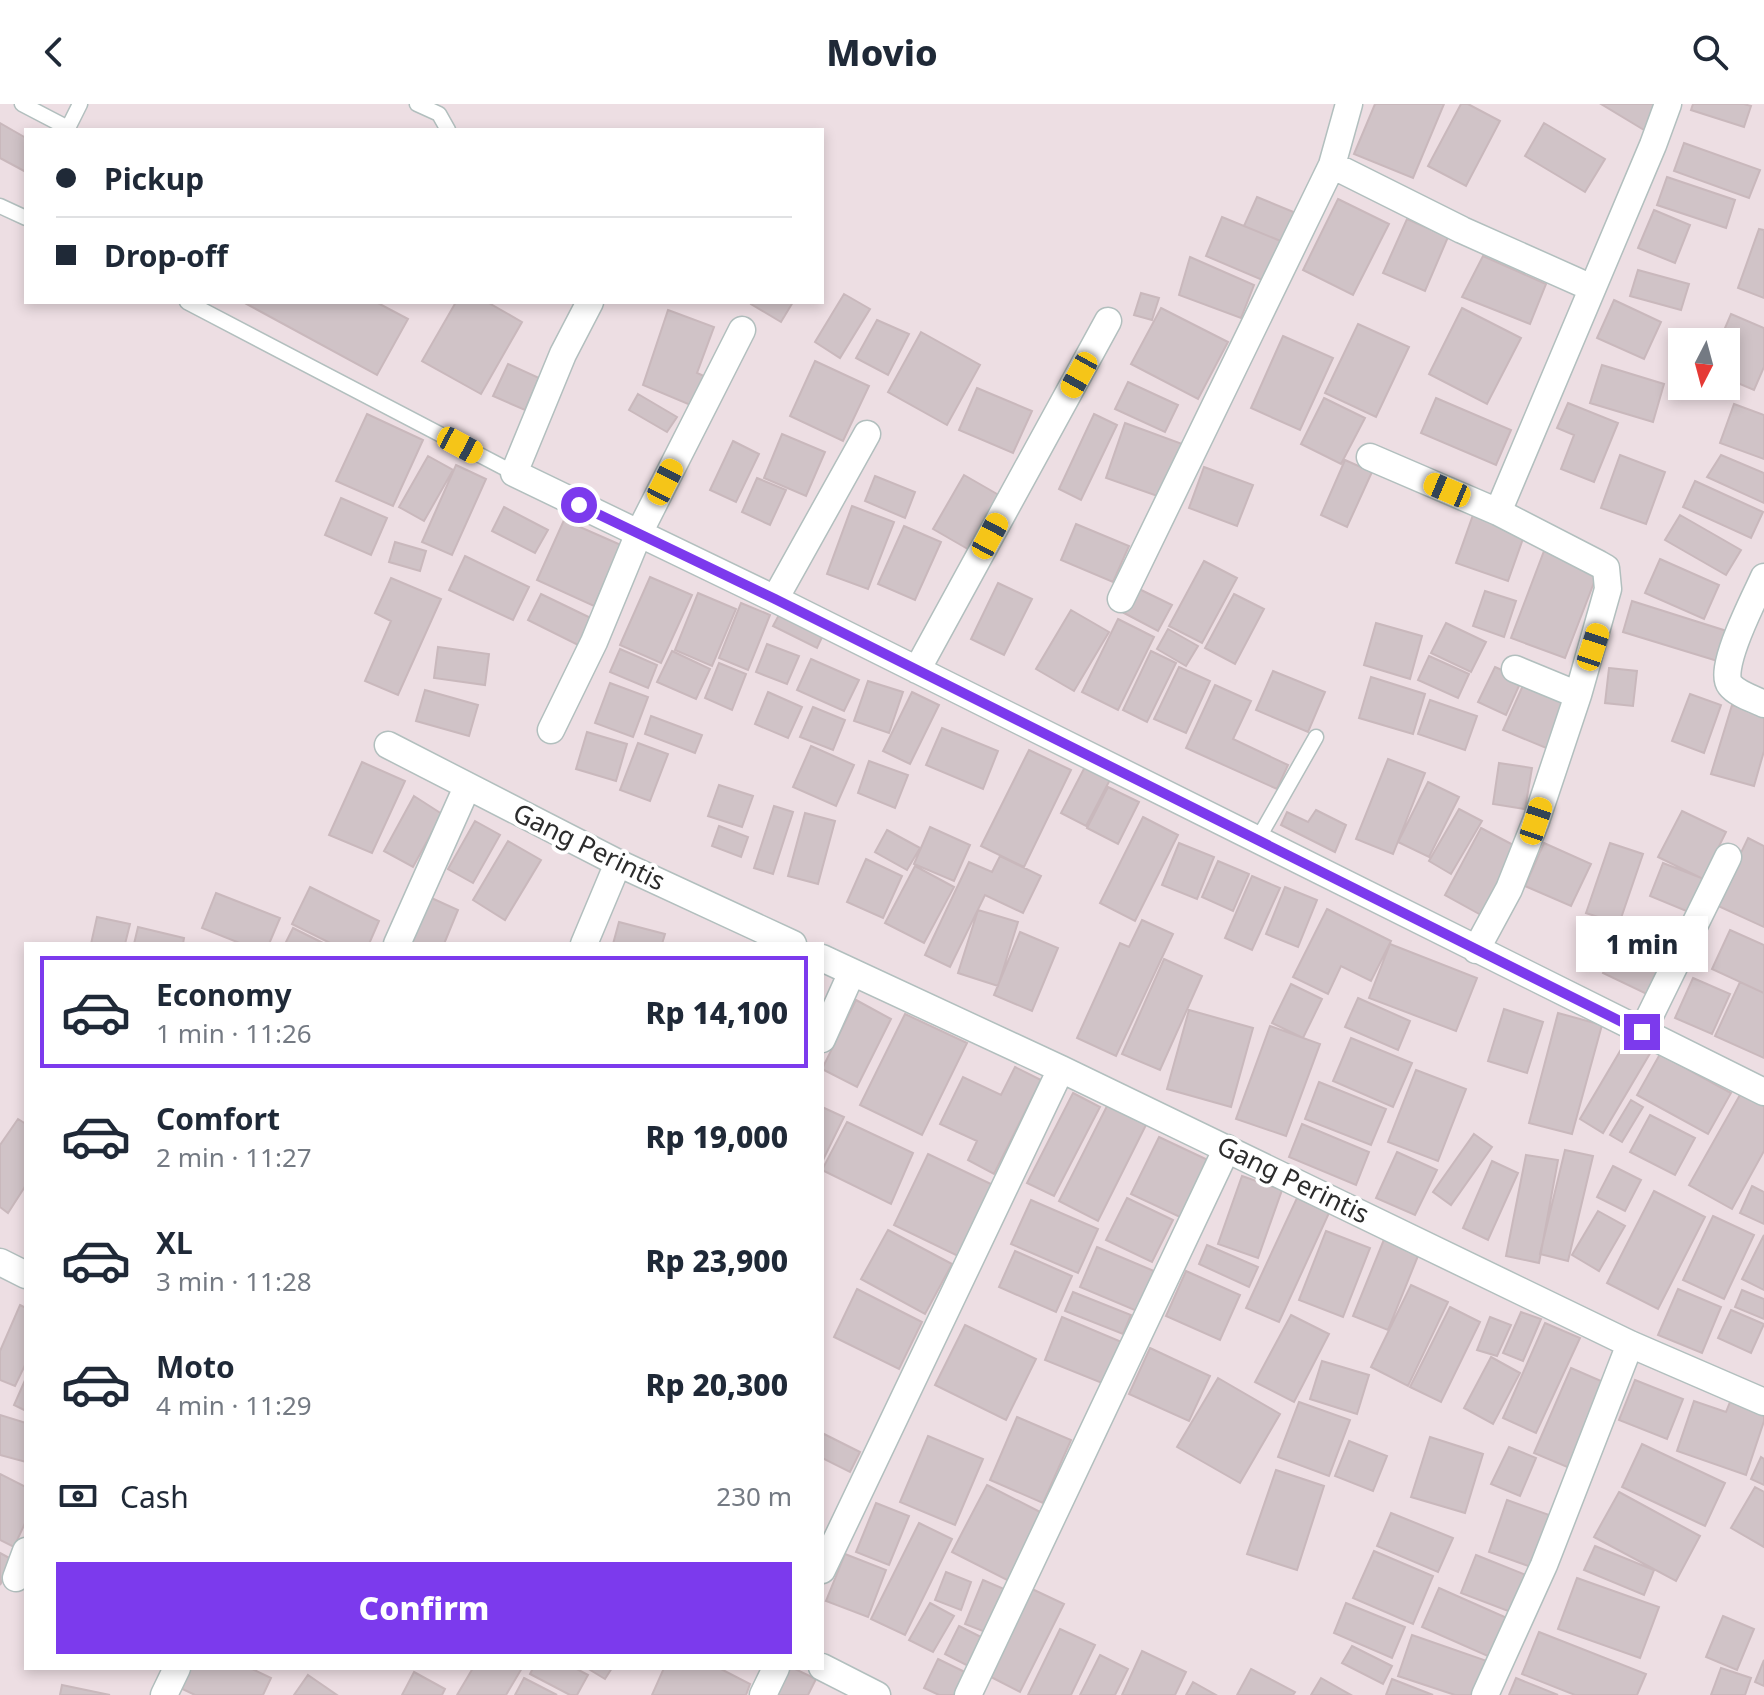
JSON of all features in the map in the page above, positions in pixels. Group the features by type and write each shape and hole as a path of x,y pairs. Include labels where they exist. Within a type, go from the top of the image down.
{"street":[{"path":"1121,599 1332,165 1349,104"},
{"path":"1498,512 1668,104"},
{"path":"1332,165 1462,230 1592,288"},
{"path":"589,304 563,354 514,473 775,599 1764,1092"},
{"path":"917,670 1108,321"},
{"path":"551,730 594,642 639,533 742,330"},
{"path":"775,599 867,434"},
{"path":"1370,457 1498,512 1606,568 1608,589 1578,695 1536,821 1509,889 1476,950"},
{"path":"1764,577 1736,642 1727,679 1730,686 1764,704"},
{"path":"1515,669 1578,695"},
{"name":"Gang Perintis","path":"388,745 618,863 789,942"},
{"path":"398,942 467,787"},
{"path":"1642,1032 1728,857"},
{"path":"585,942 618,863"},
{"name":"Gang Perintis","path":"824,959 1227,1148 1630,1344 1764,1402"},
{"path":"824,1035 852,972"},
{"path":"824,1566 1061,1069"},
{"path":"968,1695 1227,1148"},
{"path":"0,1262 24,1274"},
{"path":"1485,1695 1544,1565 1630,1344"},
{"path":"16,1578 24,1556"},
{"path":"824,1668 877,1695"},
{"path":"164,1695 176,1670"},
{"path":"763,1695 775,1670"}],"lane":[{"path":"22,104 67,128"},
{"path":"69,128 80,104"},
{"path":"417,104 439,114 447,128"},
{"path":"0,206 24,217"},
{"path":"191,304 514,473"},
{"path":"1258,839 1316,737"}],"building":[{"path":"1375,104 1444,104 1413,178 1354,154"},
{"path":"1461,104 1468,104 1500,121 1466,186 1428,166"},
{"path":"1601,104 1660,104 1644,130"},
{"path":"1693,104 1751,106 1744,127 1691,110"},
{"path":"0,123 24,137 24,171 0,158"},
{"path":"1544,123 1605,159 1585,192 1525,156"},
{"path":"1684,143 1760,170 1749,198 1674,171"},
{"path":"1667,177 1735,200 1726,228 1657,205"},
{"path":"1257,197 1296,213 1283,242 1244,226"},
{"path":"1338,199 1389,224 1353,295 1303,270"},
{"path":"1654,210 1690,225 1675,263 1638,248"},
{"path":"1222,217 1283,242 1267,282 1206,256"},
{"path":"1407,219 1448,237 1425,291 1383,273"},
{"path":"1759,229 1764,230 1764,298 1738,288"},
{"path":"1483,256 1546,284 1530,324 1462,297"},
{"path":"1190,257 1254,285 1241,318 1179,295"},
{"path":"1638,270 1689,284 1681,310 1630,296"},
{"path":"1141,293 1159,298 1152,320 1134,315"},
{"path":"844,294 870,309 840,358 815,342"},
{"path":"1614,300 1661,322 1644,359 1597,338"},
{"path":"247,304 380,304 408,319 377,375"},
{"path":"455,304 490,304 522,322 481,394 422,361"},
{"path":"751,304 792,304 781,322"},
{"path":"1161,308 1228,342 1198,399 1131,364"},
{"path":"1462,308 1521,338 1487,404 1429,374"},
{"path":"668,310 714,327 697,373 713,380 700,409 643,385"},
{"path":"1731,314 1764,328 1764,367 1754,390 1740,384 1740,328 1725,328"},
{"path":"877,320 909,334 888,375 856,358"},
{"path":"1358,324 1409,347 1376,417 1325,393"},
{"path":"921,332 980,365 947,425 888,392"},
{"path":"1283,336 1333,358 1300,430 1251,408"},
{"path":"815,361 869,386 843,441 790,416"},
{"path":"508,364 539,378 525,410 493,396"},
{"path":"1602,365 1664,384 1653,422 1590,403"},
{"path":"1128,382 1178,405 1165,432 1115,409"},
{"path":"977,388 1032,411 1013,453 959,430"},
{"path":"638,394 677,417 667,432 629,410"},
{"path":"1324,398 1365,418 1341,464 1301,444"},
{"path":"1436,398 1511,430 1496,465 1421,433"},
{"path":"1568,403 1618,423 1594,482 1561,469 1574,435 1557,428"},
{"path":"1734,404 1764,415 1764,459 1720,443"},
{"path":"367,414 423,440 393,506 336,481"},
{"path":"1094,414 1117,425 1081,500 1059,489"},
{"path":"1125,423 1185,445 1166,499 1106,478"},
{"path":"782,434 825,452 806,496 764,478"},
{"path":"733,441 759,454 736,502 710,490"},
{"path":"1620,455 1665,472 1646,524 1601,508"},
{"path":"1721,455 1764,473 1764,503 1707,477"},
{"path":"428,456 453,470 424,521 399,507"},
{"path":"1345,460 1372,472 1347,527 1321,515"},
{"path":"456,465 486,479 452,555 422,542"},
{"path":"1204,467 1253,485 1237,526 1189,508"},
{"path":"964,475 1004,498 973,552 933,529"},
{"path":"875,476 915,492 905,518 865,501"},
{"path":"757,478 786,490 770,525 742,512"},
{"path":"1695,481 1763,512 1751,538 1683,507"},
{"path":"341,498 387,518 371,555 325,535"},
{"path":"852,506 894,522 868,589 827,574"},
{"path":"504,507 548,530 535,553 492,531"},
{"path":"1473,515 1525,533 1508,581 1456,563"},
{"path":"1680,515 1741,550 1726,575 1665,540"},
{"path":"564,520 621,545 594,606 537,580"},
{"path":"1076,524 1129,546 1113,582 1061,560"},
{"path":"904,526 941,542 915,600 878,584"},
{"path":"395,542 426,551 420,571 389,562"},
{"path":"1544,551 1598,572 1565,658 1511,638"},
{"path":"465,556 529,587 513,620 449,590"},
{"path":"1660,559 1719,585 1704,619 1645,593"},
{"path":"1204,561 1237,578 1202,643 1169,626"},
{"path":"650,577 692,595 661,663 620,645"},
{"path":"391,578 441,599 398,695 365,681 391,621 375,613"},
{"path":"998,583 1032,599 1004,655 971,639"},
{"path":"1137,588 1172,605 1158,631 1124,613"},
{"path":"1485,591 1516,601 1504,637 1473,626"},
{"path":"698,593 736,609 712,666 675,650"},
{"path":"541,594 597,621 584,648 528,620"},
{"path":"1234,594 1264,609 1235,664 1205,648"},
{"path":"1632,601 1733,633 1724,663 1623,632"},
{"path":"741,603 770,615 748,670 719,658"},
{"path":"1071,610 1109,632 1074,691 1036,669"},
{"path":"781,611 824,633 817,648 773,626"},
{"path":"1118,619 1154,637 1118,710 1082,692"},
{"path":"1376,623 1422,636 1410,679 1364,665"},
{"path":"1446,623 1486,642 1471,672 1431,653"},
{"path":"1168,629 1198,646 1186,666 1157,649"},
{"path":"767,644 799,656 787,684 756,672"},
{"path":"438,647 489,654 485,685 434,678"},
{"path":"620,649 657,665 648,688 610,672"},
{"path":"672,651 710,669 696,699 657,682"},
{"path":"1151,651 1176,663 1147,722 1123,710"},
{"path":"1429,656 1469,674 1458,698 1418,680"},
{"path":"811,659 859,680 844,711 797,690"},
{"path":"719,663 746,674 732,710 705,698"},
{"path":"1179,667 1210,681 1186,733 1154,719"},
{"path":"1495,667 1522,679 1506,715 1478,702"},
{"path":"1609,668 1637,671 1633,706 1605,703"},
{"path":"1273,671 1325,692 1308,732 1256,710"},
{"path":"1371,677 1425,694 1413,734 1359,718"},
{"path":"868,681 903,692 889,733 854,721"},
{"path":"1525,681 1572,700 1551,750 1503,730"},
{"path":"610,683 648,697 633,737 595,723"},
{"path":"1215,685 1251,701 1233,739 1288,765 1277,789 1186,748"},
{"path":"425,690 478,705 469,736 416,721"},
{"path":"768,692 802,707 788,738 755,724"},
{"path":"912,692 939,705 910,764 883,751"},
{"path":"1690,694 1721,705 1704,753 1672,741"},
{"path":"1430,700 1477,716 1465,750 1418,734"},
{"path":"1732,705 1764,715 1764,751 1754,786 1711,774"},
{"path":"813,707 845,720 833,750 800,737"},
{"path":"651,716 702,735 695,753 645,734"},
{"path":"942,728 998,751 983,789 926,765"},
{"path":"587,732 627,744 616,781 576,769"},
{"path":"638,743 668,754 650,801 620,790"},
{"path":"811,746 854,765 836,806 793,787"},
{"path":"1029,750 1071,770 1024,867 981,846"},
{"path":"1388,759 1425,773 1393,854 1356,839"},
{"path":"869,761 908,775 895,808 858,793"},
{"path":"1088,761 1113,774 1086,826 1061,813"},
{"path":"362,762 405,781 372,853 329,835"},
{"path":"1499,763 1532,768 1525,809 1493,804"},
{"path":"1428,782 1459,797 1429,857 1398,842"},
{"path":"719,785 753,796 742,827 708,816"},
{"path":"1108,787 1139,802 1118,844 1087,828"},
{"path":"414,796 442,814 413,867 384,851"},
{"path":"774,806 793,812 773,874 754,868"},
{"path":"1459,809 1482,821 1451,874 1429,861"},
{"path":"1316,810 1346,825 1335,852 1281,825 1287,812 1308,822"},
{"path":"1682,811 1726,832 1703,879 1658,857"},
{"path":"805,813 835,821 818,884 788,876"},
{"path":"1143,817 1178,835 1135,921 1100,903"},
{"path":"475,821 500,835 473,883 448,869"},
{"path":"719,826 748,837 741,857 712,846"},
{"path":"930,827 970,845 954,881 914,864"},
{"path":"1481,828 1517,847 1481,915 1445,895"},
{"path":"887,830 920,848 907,870 875,852"},
{"path":"1748,838 1764,846 1764,927 1716,905"},
{"path":"508,841 541,860 505,920 473,900"},
{"path":"1179,843 1214,857 1197,899 1162,885"},
{"path":"1544,843 1591,864 1571,906 1525,886"},
{"path":"1610,843 1643,854 1619,924 1586,913"},
{"path":"1000,856 1041,876 1023,913 985,895 950,967 925,955 969,862 992,872"},
{"path":"866,859 902,876 883,918 847,902"},
{"path":"1218,861 1249,874 1233,911 1202,897"},
{"path":"1663,863 1709,881 1696,915 1650,896"},
{"path":"915,866 954,887 924,943 885,923"},
{"path":"1252,876 1280,888 1252,950 1225,938"},
{"path":"310,887 379,921 370,942 328,942 292,924"},
{"path":"1285,887 1317,900 1298,947 1266,934"},
{"path":"216,893 280,918 270,942 237,942 202,928"},
{"path":"427,896 458,910 445,942 404,942"},
{"path":"1327,909 1391,941 1371,981 1341,966 1328,994 1293,977"},
{"path":"978,910 1018,922 998,986 958,973"},
{"path":"97,917 130,924 126,942 91,942"},
{"path":"1142,920 1173,934 1116,1056 1077,1038 1120,943 1129,947"},
{"path":"619,922 665,934 663,942 614,942"},
{"path":"138,927 184,938 183,942 134,942"},
{"path":"293,928 321,942 286,942"},
{"path":"1730,930 1764,945 1764,993 1712,969"},
{"path":"1020,932 1058,948 1032,1011 994,995"},
{"path":"1619,938 1669,962 1653,997 1603,973"},
{"path":"1390,944 1477,978 1456,1031 1369,998"},
{"path":"1164,959 1202,976 1160,1070 1122,1054"},
{"path":"1693,978 1730,994 1712,1034 1675,1018"},
{"path":"1740,982 1764,993 1764,1058 1715,1036"},
{"path":"1291,984 1322,999 1303,1038 1272,1023"},
{"path":"1358,998 1410,1021 1398,1050 1345,1027"},
{"path":"856,1000 891,1019 857,1087 824,1070"},
{"path":"1504,1009 1543,1022 1527,1073 1488,1061"},
{"path":"1189,1010 1253,1028 1231,1107 1167,1089"},
{"path":"1558,1013 1602,1025 1572,1134 1529,1123"},
{"path":"905,1014 967,1043 922,1135 860,1105"},
{"path":"1270,1026 1320,1044 1286,1136 1236,1119"},
{"path":"1629,1036 1652,1050 1603,1133 1580,1119"},
{"path":"1351,1038 1412,1063 1393,1107 1333,1081"},
{"path":"1660,1054 1731,1093 1708,1134 1637,1095"},
{"path":"1015,1067 1041,1080 994,1174 968,1160 977,1141 940,1124 963,1077 1001,1095"},
{"path":"1416,1070 1466,1089 1438,1161 1388,1142"},
{"path":"1319,1082 1386,1109 1371,1145 1305,1119"},
{"path":"1073,1093 1100,1107 1054,1196 1027,1183"},
{"path":"1741,1093 1764,1106 1764,1151 1732,1209 1689,1185"},
{"path":"1631,1100 1643,1107 1622,1142 1610,1135"},
{"path":"1109,1102 1148,1121 1098,1221 1059,1201"},
{"path":"824,1108 844,1117 824,1158"},
{"path":"1650,1115 1695,1138 1675,1175 1630,1152"},
{"path":"18,1119 24,1123 24,1188 8,1213 0,1207 0,1145"},
{"path":"847,1122 913,1153 891,1204 824,1171"},
{"path":"1302,1124 1369,1152 1356,1185 1289,1157"},
{"path":"1474,1134 1492,1147 1451,1205 1433,1192"},
{"path":"1159,1137 1210,1161 1182,1218 1131,1194"},
{"path":"1565,1150 1593,1156 1568,1261 1540,1254"},
{"path":"1397,1152 1437,1170 1415,1215 1376,1198"},
{"path":"928,1154 993,1185 958,1256 894,1225"},
{"path":"1526,1155 1558,1160 1539,1263 1506,1256"},
{"path":"1492,1161 1518,1173 1488,1240 1463,1228"},
{"path":"1613,1166 1641,1180 1625,1211 1597,1197"},
{"path":"1242,1176 1282,1190 1258,1258 1218,1244"},
{"path":"1752,1186 1764,1192 1764,1224 1740,1213"},
{"path":"1654,1191 1705,1217 1658,1309 1607,1283"},
{"path":"1127,1198 1173,1220 1152,1262 1106,1240"},
{"path":"1297,1198 1329,1213 1279,1322 1246,1308"},
{"path":"1031,1200 1098,1229 1078,1273 1011,1244"},
{"path":"1598,1211 1625,1226 1599,1271 1572,1255"},
{"path":"1713,1216 1754,1235 1724,1299 1683,1280"},
{"path":"888,1230 952,1264 925,1314 861,1279"},
{"path":"1326,1231 1370,1248 1343,1317 1299,1300"},
{"path":"1387,1232 1422,1246 1388,1330 1353,1316"},
{"path":"1764,1235 1764,1290 1742,1279"},
{"path":"1207,1245 1258,1267 1249,1287 1199,1264"},
{"path":"1097,1247 1154,1271 1137,1311 1080,1287"},
{"path":"1015,1251 1072,1276 1056,1312 999,1287"},
{"path":"1186,1271 1240,1295 1220,1340 1166,1316"},
{"path":"1411,1285 1448,1302 1408,1386 1371,1367"},
{"path":"857,1289 922,1322 899,1369 834,1337"},
{"path":"1678,1289 1721,1307 1702,1353 1658,1335"},
{"path":"1742,1290 1764,1299 1764,1319 1735,1307"},
{"path":"1073,1292 1131,1315 1123,1334 1065,1311"},
{"path":"20,1305 24,1307 24,1367 15,1386 0,1380 0,1351"},
{"path":"1450,1307 1480,1322 1441,1402 1410,1387"},
{"path":"1731,1310 1764,1324 1751,1353 1718,1338"},
{"path":"1521,1312 1541,1319 1523,1361 1503,1353"},
{"path":"1291,1315 1329,1334 1294,1402 1255,1382"},
{"path":"1062,1317 1124,1343 1107,1385 1045,1360"},
{"path":"1490,1317 1511,1325 1497,1356 1477,1350"},
{"path":"1545,1323 1580,1338 1536,1433 1503,1418"},
{"path":"965,1325 1036,1359 1006,1420 935,1385"},
{"path":"1150,1348 1210,1376 1189,1421 1129,1394"},
{"path":"1491,1357 1520,1373 1493,1424 1464,1408"},
{"path":"1322,1361 1369,1375 1357,1414 1310,1399"},
{"path":"1571,1368 1608,1384 1572,1469 1534,1453"},
{"path":"1218,1378 1280,1414 1240,1483 1177,1447"},
{"path":"1635,1380 1683,1399 1667,1439 1619,1420"},
{"path":"24,1382 24,1410 14,1405"},
{"path":"1732,1397 1764,1408 1764,1421 1746,1475 1677,1451 1694,1401 1726,1412"},
{"path":"1299,1402 1350,1420 1329,1476 1278,1457"},
{"path":"0,1415 24,1422 24,1461 0,1455"},
{"path":"1017,1417 1071,1440 1043,1503 990,1480"},
{"path":"824,1434 860,1452 850,1472 824,1459"},
{"path":"928,1436 983,1459 955,1525 900,1502"},
{"path":"1430,1437 1483,1454 1465,1513 1411,1497"},
{"path":"1349,1441 1387,1456 1373,1491 1335,1476"},
{"path":"1642,1444 1725,1483 1705,1526 1622,1487"},
{"path":"1509,1447 1536,1458 1520,1496 1491,1484"},
{"path":"1761,1457 1764,1459 1764,1485 1751,1479"},
{"path":"1276,1470 1324,1486 1297,1570 1247,1554"},
{"path":"0,1474 24,1486 24,1525 14,1547 0,1540"},
{"path":"987,1485 1046,1515 1011,1582 952,1552"},
{"path":"1755,1487 1764,1492 1764,1547 1731,1528"},
{"path":"1619,1492 1700,1536 1676,1581 1594,1537"},
{"path":"1507,1500 1552,1516 1534,1568 1489,1552"},
{"path":"876,1503 909,1516 889,1565 856,1552"},
{"path":"1391,1513 1453,1538 1438,1572 1377,1546"},
{"path":"919,1523 952,1539 905,1635 871,1619"},
{"path":"1595,1546 1654,1570 1644,1595 1584,1570"},
{"path":"1374,1551 1433,1576 1413,1624 1353,1598"},
{"path":"0,1553 13,1560 0,1585"},
{"path":"845,1554 886,1570 868,1617 826,1601"},
{"path":"1476,1555 1531,1577 1516,1614 1461,1593"},
{"path":"946,1572 971,1582 961,1610 935,1600"},
{"path":"1577,1578 1659,1607 1640,1658 1558,1629"},
{"path":"983,1580 1011,1592 993,1635 965,1624"},
{"path":"1439,1588 1507,1618 1490,1657 1422,1627"},
{"path":"1032,1589 1064,1604 1020,1692 989,1676"},
{"path":"930,1603 954,1616 933,1652 909,1640"},
{"path":"1346,1603 1405,1627 1392,1658 1334,1633"},
{"path":"1723,1616 1754,1629 1737,1670 1706,1657"},
{"path":"959,1626 991,1642 976,1670 945,1654"},
{"path":"1060,1629 1095,1645 1071,1695 1028,1695"},
{"path":"1539,1632 1646,1674 1637,1695 1575,1695 1522,1674"},
{"path":"1412,1635 1487,1661 1476,1695 1455,1695 1398,1676"},
{"path":"1352,1646 1392,1666 1383,1684 1342,1663"},
{"path":"1142,1651 1186,1672 1175,1695 1122,1695"},
{"path":"1100,1655 1128,1669 1115,1695 1080,1695"},
{"path":"938,1659 971,1675 961,1695 939,1695 924,1688"},
{"path":"1764,1660 1764,1686 1755,1682"},
{"path":"1721,1668 1751,1678 1745,1695 1711,1695"},
{"path":"1251,1669 1295,1692 1293,1695 1237,1695"},
{"path":"183,1670 254,1670 271,1678 263,1695 195,1695 176,1686"},
{"path":"472,1670 521,1670 506,1695 457,1695"},
{"path":"532,1670 579,1670 588,1675 577,1695 570,1695 530,1674"},
{"path":"590,1670 611,1670 605,1679"},
{"path":"663,1670 723,1670 750,1684 746,1695 652,1695"},
{"path":"785,1670 797,1670 816,1679 808,1695 773,1695"},
{"path":"414,1672 445,1689 442,1695 402,1695"},
{"path":"308,1675 337,1695 294,1695"},
{"path":"524,1678 557,1695 515,1695"},
{"path":"1321,1678 1351,1695 1311,1695"},
{"path":"1516,1678 1558,1695 1509,1695"},
{"path":"1392,1679 1433,1695 1386,1695"},
{"path":"1193,1682 1216,1695 1186,1695"},
{"path":"62,1685 110,1695 60,1695"}],"route":[{"path":"579,505 775,599 1642,1032"}]}
